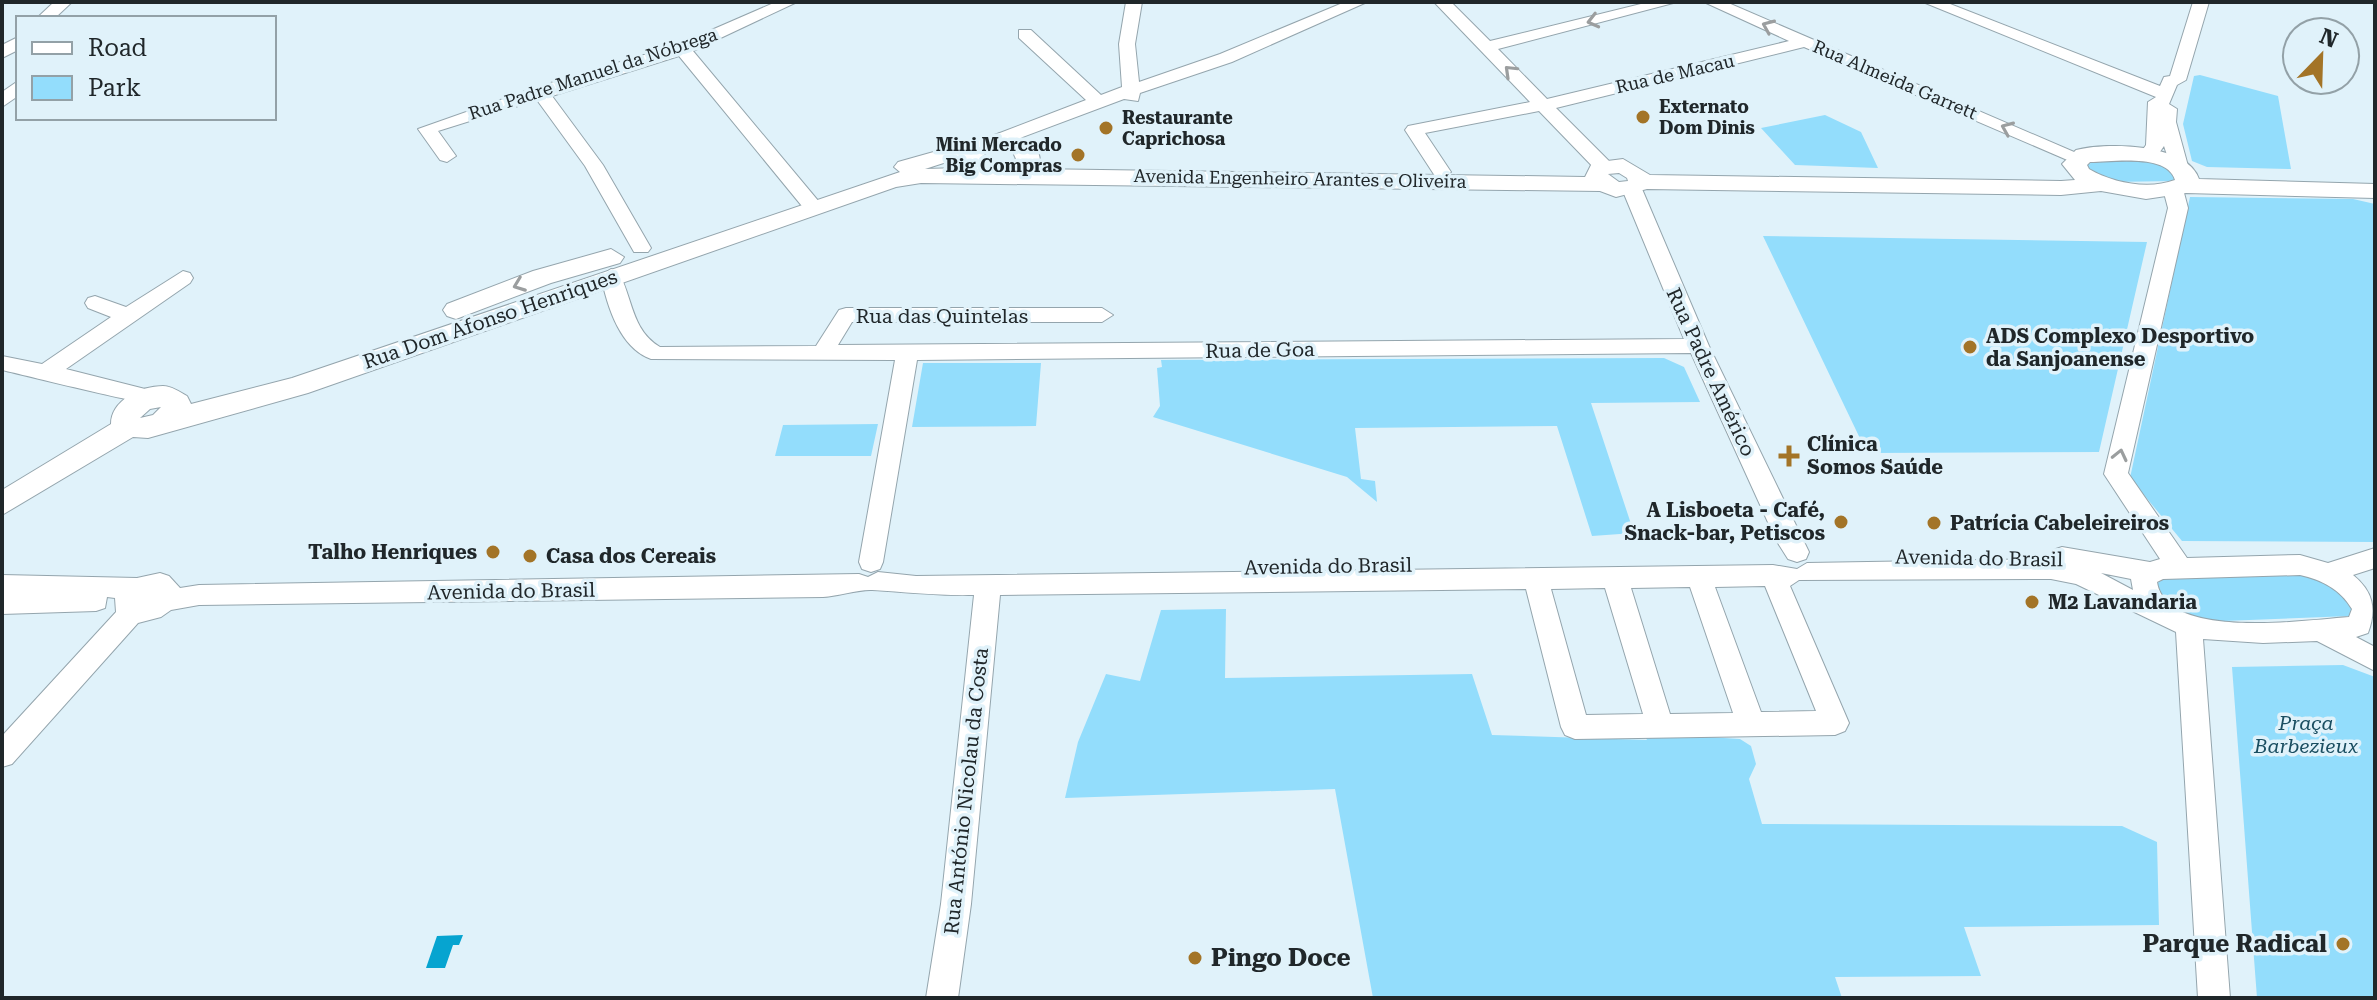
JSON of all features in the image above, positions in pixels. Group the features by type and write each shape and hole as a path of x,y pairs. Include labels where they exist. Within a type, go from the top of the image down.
{"main road":[{"path":"992,175 968,163 968,157 988,143 1015,142 1028,152"},
{"name":"Rua Dom Afonso Henriques","path":"2,492 127,421 149,428 162,406 298,386 659,249 810,203 988,143"},
{"name":"Avenida Engenheiro Arantes e Oliveira","path":"1028,152 1061,167 1442,172 1617,180"},
{"name":"Rua Dom Afonso Henriques","path":"810,203 911,176 992,175 1017,171 1028,152"},
{"name":"Avenida Engenheiro Arantes e Oliveira","path":"2085,172 2090,154 2148,155 2181,179 2375,181"},
{"name":"Avenida Engenheiro Arantes e Oliveira","path":"992,175 1617,180 2061,188 2085,172 2375,191"},
{"name":"Rua Dom Afonso Henriques","path":"2,504 127,421"}],"street":[{"path":"47,16 64,2"},
{"name":"Rua Padre Manuel da Nóbrega","path":"447,156 427,129 683,49 789,2"},
{"path":"1131,94 1127,44 1134,2"},
{"name":"Rua Dom Afonso Henriques","path":"1028,152 1040,132 1359,2"},
{"name":"Rua Dom Afonso Henriques","path":"988,143 1097,101 1131,94 1233,63 1379,2"},
{"name":"Rua Padre Américo","path":"1442,2 1617,180 1789,564"},
{"path":"1487,47 1669,2"},
{"name":"Rua Almeida Garrett","path":"1712,2 2085,172"},
{"path":"1931,2 2166,92"},
{"path":"2180,568 2116,474 2178,208 2181,179 2164,76 2187,2"},
{"path":"2148,155 2155,146 2157,102 2177,80 2201,2"},
{"path":"1025,34 1097,101"},
{"name":"Rua de Macau","path":"1442,172 1414,130 1545,104 1805,42"},
{"path":"683,49 810,203"},
{"path":"540,92 659,249"},
{"path":"602,273 639,342 650,353 822,353"},
{"path":"2,381 35,369 183,278"},
{"path":"95,303 126,315"},
{"name":"Rua das Quintelas","path":"822,353 846,315 1102,315"},
{"name":"Rua de Goa","path":"822,353 1691,346"},
{"path":"869,574 907,353"},
{"path":"2,363 35,369 162,406"},
{"name":"Avenida do Brasil","path":"2,604 132,601 160,583 166,594 199,595 823,587 869,574 1789,564 2044,554 2150,572 2180,568 2300,565 2328,573 2353,590 2370,611 2350,628 2189,629 2081,575 2051,569 1789,564 1699,576 916,586 869,574"},
{"name":"Avenida do Brasil","path":"2328,573 2375,558"},
{"path":"1536,579 1575,727 1835,723 1789,564"},
{"path":"2150,572 2144,578 2145,597 2162,616"},
{"path":"1699,576 1751,724"},
{"path":"1615,578 1660,725"},
{"name":"Rua António Nicolau da Costa","path":"942,998 956,904 988,583"},
{"name":"Avenida do Brasil","path":"2,585 132,601"},
{"path":"2,755 132,601"},
{"path":"2189,629 2214,998"},
{"path":"2318,629 2375,660"}],"green space":[{"path":"2194,76 2278,96 2291,169 2207,167 2192,161 2183,124"},
{"path":"1825,115 1861,132 1878,168 1795,165 1761,128"},
{"path":"2096,161 2151,161 2175,171 2175,181 2111,182 2091,175 2086,165"},
{"path":"2190,197 2353,199 2375,204 2375,542 2182,541 2130,478"},
{"name":"ADS Complexo Desportivo da Sanjoanense","path":"1763,236 2147,242 2099,452 1867,453"},
{"path":"1664,358 1684,367 1700,402 1591,403 1634,533 1592,536 1557,426 1355,428 1361,479 1375,481 1377,502 1347,477 1153,417 1160,406 1157,368 1162,367 1161,360"},
{"path":"923,363 1041,363 1036,426 912,427"},
{"path":"878,424 871,456 775,456 783,425"},
{"path":"2308,574 2328,580 2354,605 2350,616 2198,622 2169,610 2156,584 2167,577"},
{"path":"1226,609 1225,678 1472,674 1492,735 1647,740 1643,733 1740,739 1751,746 1756,764 1749,779 1762,824 2122,826 2157,842 2159,925 1964,927 1981,976 1835,977 1842,998 1373,998 1335,789 1065,798 1078,742 1106,674 1140,681 1161,610"},
{"name":"Praça Barbezieux","path":"2343,665 2375,677 2375,998 2257,998 2232,667"}],"shaded area":[{"path":"463,935 459,945 453,945 445,968 426,968 437,936"}],"place":[{"name":"Externato Dom Dinis","path":"1643,117"},
{"name":"Restaurante Caprichosa","path":"1106,128"},
{"name":"Mini Mercado Big Compras","path":"1078,155"},
{"name":"ADS Complexo Desportivo da Sanjoanense","path":"1970,347"},
{"name":"Clínica Somos Saúde","path":"1789,456"},
{"name":"A Lisboeta - Café, Snack-bar, Petiscos","path":"1841,522"},
{"name":"Patrícia Cabeleireiros","path":"1934,523"},
{"name":"Talho Henriques","path":"493,552"},
{"name":"Casa dos Cereais","path":"530,556"},
{"name":"M2 Lavandaria","path":"2032,602"},
{"name":"Parque Radical","path":"2343,944"},
{"name":"Pingo Doce","path":"1195,958"}]}
